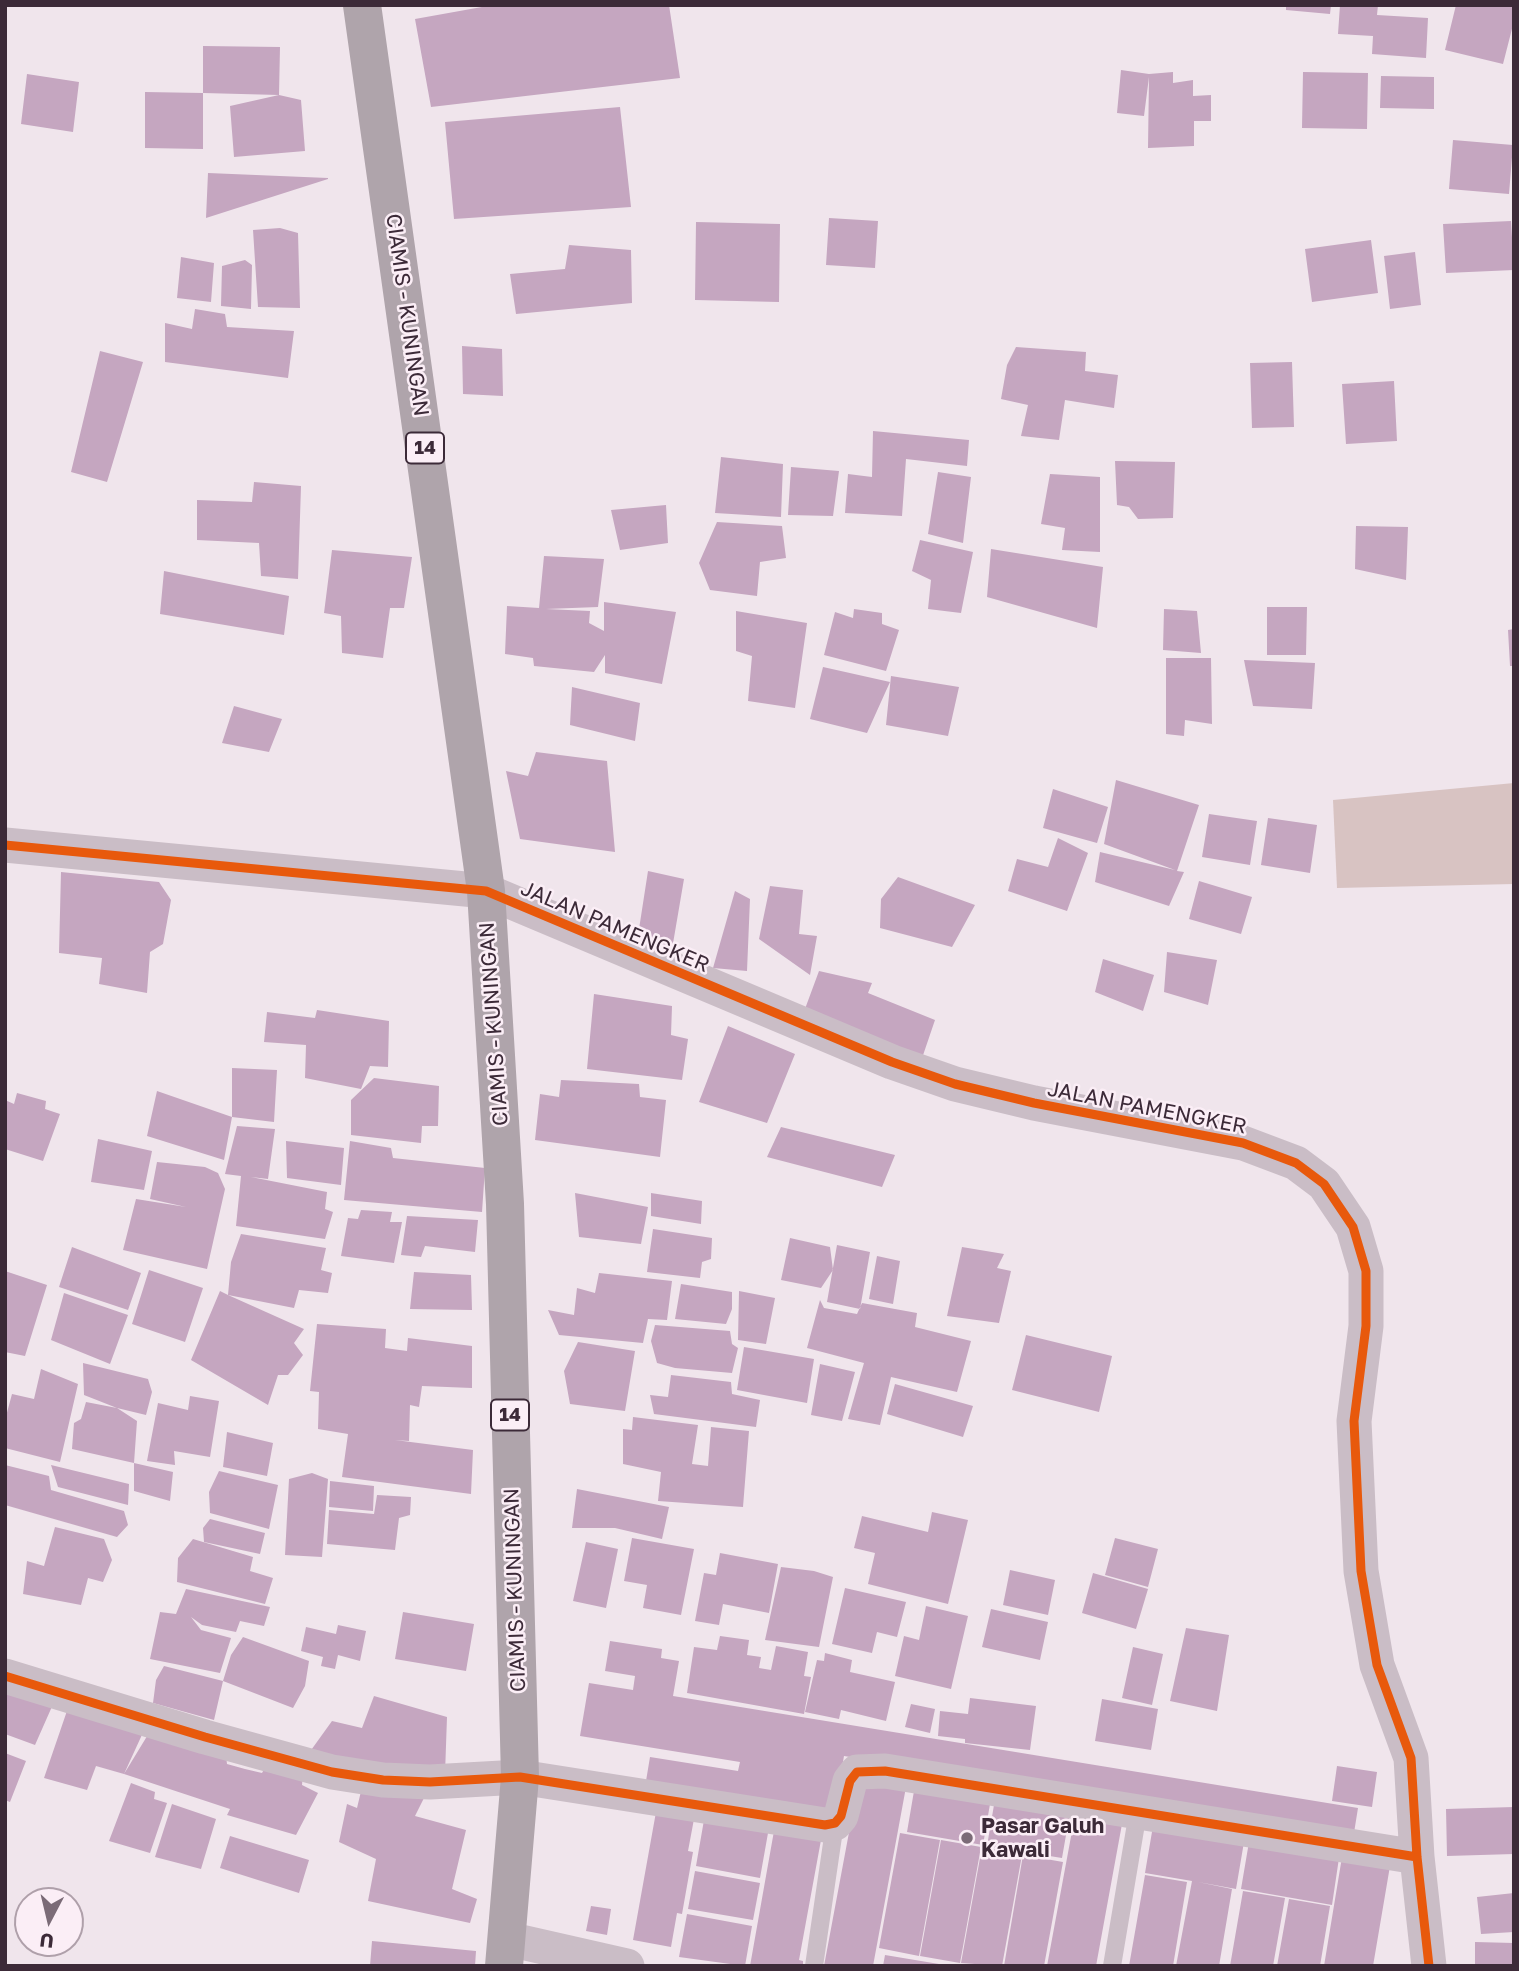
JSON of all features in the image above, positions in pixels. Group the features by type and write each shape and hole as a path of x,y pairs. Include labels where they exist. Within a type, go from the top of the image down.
{"highway":[{"name":"CIAMIS - KUNINGAN","path":"362,5 485,891 506,1218 520,1777 506,1953"}],"street":[{"name":"JALAN PAMENGKER","path":"5,845 485,891 930,1075 1034,1103 1244,1143 1296,1163 1324,1184 1353,1227 1366,1271 1366,1326 1354,1421 1361,1571 1377,1665 1411,1758 1417,1857 1429,1966"},
{"path":"5,1675 205,1737 332,1772 383,1780 430,1782 520,1777 813,1825 835,1823 841,1816 850,1781 857,1772 865,1769 1417,1857"},
{"path":"506,1953 626,1966"}],"lane":[{"path":"1112,1966 1138,1812"},
{"path":"814,1966 835,1823"}],"shaded area":[{"path":"1514,783 1514,884 1337,888 1333,800"}],"building":[{"path":"493,5 669,5 680,78 431,107 415,19"},
{"path":"1286,5 1331,5 1330,14 1286,10"},
{"path":"1340,5 1378,5 1377,15 1428,18 1426,58 1372,54 1373,36 1338,34"},
{"path":"1456,5 1514,5 1514,21 1503,64 1445,50"},
{"path":"203,46 280,47 279,95 203,93"},
{"path":"1121,70 1149,74 1173,72 1173,83 1193,80 1193,96 1211,95 1211,121 1194,121 1194,146 1148,148 1149,77 1144,116 1117,113"},
{"path":"1303,72 1368,73 1367,129 1302,128"},
{"path":"27,74 79,82 73,132 21,124"},
{"path":"1381,76 1434,77 1434,109 1380,108"},
{"path":"145,92 203,93 203,149 145,148"},
{"path":"279,95 301,100 305,151 234,157 230,106"},
{"path":"620,107 631,207 454,219 445,122"},
{"path":"1453,140 1513,145 1509,194 1449,189"},
{"path":"208,173 328,178 328,179 206,218"},
{"path":"829,218 878,221 875,268 826,265"},
{"path":"1511,221 1514,270 1446,273 1443,224"},
{"path":"696,222 780,224 779,302 695,300"},
{"path":"280,228 298,233 300,308 258,307 253,230"},
{"path":"1371,240 1378,293 1312,302 1305,249"},
{"path":"569,245 631,250 632,303 516,314 510,274 565,269"},
{"path":"1415,252 1421,305 1390,309 1384,256"},
{"path":"181,257 214,263 211,302 177,298"},
{"path":"245,260 252,265 251,309 221,306 222,266"},
{"path":"195,309 225,314 227,327 294,331 288,378 165,362 165,323 192,329"},
{"path":"462,346 502,349 503,396 463,394"},
{"path":"1016,347 1086,352 1085,371 1118,375 1114,408 1065,400 1059,440 1021,436 1028,405 1001,399 1007,365"},
{"path":"100,351 143,362 107,482 71,472"},
{"path":"1292,362 1294,427 1252,428 1250,363"},
{"path":"1394,381 1397,441 1346,444 1342,384"},
{"path":"873,431 969,440 967,466 906,459 902,516 845,513 848,474 872,477"},
{"path":"721,457 783,464 781,517 715,513"},
{"path":"1115,461 1175,462 1173,518 1138,519 1129,507 1117,505"},
{"path":"791,467 839,471 833,516 788,515"},
{"path":"938,472 971,477 963,543 928,534"},
{"path":"1050,474 1100,477 1100,552 1062,550 1065,528 1041,524"},
{"path":"254,482 301,486 298,579 261,576 259,543 197,540 197,500 252,502"},
{"path":"666,505 668,543 620,550 611,510"},
{"path":"717,522 782,526 786,558 760,562 757,596 710,590 699,563"},
{"path":"1356,526 1408,527 1406,580 1355,569"},
{"path":"920,540 973,552 961,613 928,609 931,580 912,571"},
{"path":"991,549 1103,567 1097,628 987,597"},
{"path":"332,550 412,557 404,608 390,608 383,658 342,653 341,616 324,613"},
{"path":"544,556 604,559 598,607 546,609 590,611 589,623 604,631 604,602 676,612 662,684 605,673 605,655 594,672 534,666 533,658 505,654 507,606 539,608"},
{"path":"164,571 289,596 284,635 160,614"},
{"path":"1267,607 1307,607 1306,655 1267,655"},
{"path":"854,609 882,613 882,624 899,630 886,671 824,655 835,612 853,618"},
{"path":"1164,609 1197,611 1201,653 1163,650"},
{"path":"736,611 807,623 795,708 748,701 752,656 736,651"},
{"path":"1514,629 1514,666 1510,666 1508,630"},
{"path":"1166,658 1211,658 1212,724 1185,720 1184,736 1166,734"},
{"path":"1244,660 1315,663 1312,709 1253,706"},
{"path":"823,667 890,682 867,733 810,719"},
{"path":"891,676 959,687 948,736 886,725"},
{"path":"572,687 640,703 635,741 570,725"},
{"path":"234,706 282,719 269,752 222,743"},
{"path":"536,752 607,761 615,852 520,839 506,771 528,776"},
{"path":"1116,780 1199,805 1177,871 1184,872 1169,906 1095,882 1100,852 1175,870 1104,844"},
{"path":"1053,789 1108,807 1097,843 1043,828"},
{"path":"1209,814 1257,821 1250,865 1202,857"},
{"path":"1268,818 1317,825 1310,873 1261,865"},
{"path":"1058,838 1088,853 1067,911 1008,891 1017,859 1048,867"},
{"path":"648,871 684,879 670,961 637,942"},
{"path":"61,872 159,882 171,900 163,944 150,952 147,993 99,984 102,958 59,953"},
{"path":"898,877 975,905 952,947 880,928 881,899"},
{"path":"1199,881 1252,897 1241,934 1189,919"},
{"path":"770,886 803,890 799,934 817,936 810,975 759,939"},
{"path":"735,891 750,899 747,971 713,968"},
{"path":"1167,952 1217,960 1208,1005 1164,992"},
{"path":"1103,959 1154,975 1143,1011 1095,992"},
{"path":"819,971 872,983 868,993 935,1020 919,1067 802,1017"},
{"path":"594,994 672,1006 671,1035 688,1039 682,1080 587,1069"},
{"path":"317,1010 389,1021 388,1067 370,1066 361,1089 305,1078 306,1045 264,1042 267,1012 315,1018"},
{"path":"728,1026 795,1054 767,1123 699,1102"},
{"path":"232,1068 277,1070 274,1122 232,1117"},
{"path":"374,1078 439,1086 438,1126 422,1126 421,1143 351,1135 351,1100"},
{"path":"561,1080 639,1084 640,1097 666,1100 660,1157 535,1140 540,1094 559,1097"},
{"path":"157,1091 232,1117 224,1160 147,1136"},
{"path":"17,1093 46,1101 45,1109 60,1114 43,1161 5,1149 5,1100 14,1104"},
{"path":"237,1126 275,1129 268,1179 251,1177 327,1192 325,1209 333,1212 325,1239 236,1226 241,1176 225,1174"},
{"path":"781,1127 895,1155 882,1187 767,1157"},
{"path":"98,1139 152,1151 144,1190 91,1182"},
{"path":"286,1141 344,1148 341,1185 287,1178"},
{"path":"350,1141 391,1148 393,1158 485,1168 482,1212 344,1200"},
{"path":"157,1162 205,1167 218,1173 225,1189 207,1269 123,1250 136,1199 186,1207 150,1199"},
{"path":"575,1193 648,1207 641,1244 579,1237"},
{"path":"651,1193 702,1201 701,1224 651,1216"},
{"path":"361,1210 392,1212 390,1222 402,1222 394,1263 341,1256 348,1218 358,1219"},
{"path":"407,1216 478,1220 475,1252 425,1246 421,1257 401,1255"},
{"path":"653,1229 712,1238 711,1259 702,1262 700,1278 647,1272"},
{"path":"241,1234 326,1248 321,1270 332,1273 328,1293 299,1290 294,1308 228,1295 231,1262"},
{"path":"790,1238 830,1247 833,1270 821,1288 781,1280"},
{"path":"837,1245 870,1252 860,1309 827,1302"},
{"path":"72,1247 141,1273 128,1310 59,1287"},
{"path":"962,1247 1004,1254 997,1268 1011,1271 999,1323 947,1316"},
{"path":"877,1256 900,1261 893,1304 869,1299"},
{"path":"149,1270 203,1288 185,1342 132,1324"},
{"path":"5,1271 47,1285 25,1356 5,1352"},
{"path":"414,1272 471,1275 472,1310 410,1309"},
{"path":"599,1273 672,1281 667,1320 648,1319 643,1343 559,1335 548,1310 574,1315 577,1288 595,1293"},
{"path":"681,1284 732,1292 732,1309 726,1324 675,1319"},
{"path":"220,1291 304,1329 294,1343 303,1355 288,1375 278,1375 268,1405 191,1360"},
{"path":"739,1291 775,1298 766,1344 738,1340"},
{"path":"64,1293 128,1315 110,1364 51,1340"},
{"path":"820,1300 824,1308 857,1314 862,1303 917,1313 915,1327 971,1341 957,1392 891,1377 880,1425 848,1419 864,1363 807,1348"},
{"path":"317,1324 386,1329 385,1348 407,1351 408,1338 472,1346 472,1388 422,1386 419,1407 410,1405 409,1441 395,1440 473,1450 471,1494 342,1477 348,1434 318,1429 319,1392 310,1391"},
{"path":"655,1325 730,1331 732,1344 738,1348 732,1373 675,1368 657,1363 651,1341"},
{"path":"1026,1335 1112,1356 1099,1412 1012,1390"},
{"path":"578,1342 635,1351 625,1411 570,1404 564,1371"},
{"path":"744,1347 814,1359 807,1403 737,1390"},
{"path":"83,1363 148,1379 152,1392 146,1415 117,1408 84,1395"},
{"path":"820,1364 855,1372 842,1421 811,1415"},
{"path":"41,1369 78,1384 60,1462 5,1448 5,1420 12,1394 34,1399"},
{"path":"671,1375 731,1382 732,1394 760,1400 756,1427 654,1414 650,1395 668,1397"},
{"path":"895,1384 973,1406 963,1437 887,1414"},
{"path":"190,1396 219,1401 210,1457 174,1451 175,1465 147,1461 158,1403 188,1410"},
{"path":"86,1402 117,1408 137,1421 134,1463 72,1449 74,1423 81,1419"},
{"path":"633,1417 698,1425 692,1464 708,1466 711,1427 749,1431 743,1507 658,1501 661,1472 623,1464 623,1429 632,1430"},
{"path":"227,1432 273,1443 267,1476 223,1467"},
{"path":"134,1463 173,1472 170,1501 134,1491"},
{"path":"5,1465 49,1476 51,1490 124,1511 128,1525 117,1537 5,1505"},
{"path":"51,1465 129,1484 128,1505 58,1487"},
{"path":"219,1471 278,1485 269,1529 210,1513 209,1492"},
{"path":"312,1473 328,1479 322,1557 285,1555 289,1479"},
{"path":"330,1481 374,1486 373,1511 329,1507"},
{"path":"577,1489 669,1507 662,1539 615,1528 572,1528"},
{"path":"377,1495 411,1497 410,1515 399,1518 395,1550 327,1544 329,1510 374,1514"},
{"path":"932,1512 968,1520 948,1604 868,1584 875,1553 854,1548 862,1516 928,1532"},
{"path":"210,1519 265,1533 260,1554 204,1542 203,1528"},
{"path":"55,1527 104,1539 112,1560 103,1582 88,1578 81,1605 23,1594 27,1561 44,1566"},
{"path":"632,1538 694,1549 681,1615 643,1608 647,1585 624,1581"},
{"path":"1115,1538 1158,1549 1148,1587 1105,1575"},
{"path":"193,1539 253,1557 250,1571 273,1578 265,1604 177,1582 178,1558"},
{"path":"586,1542 618,1549 606,1608 573,1601"},
{"path":"720,1553 778,1564 769,1613 723,1604 719,1625 695,1621 704,1573 716,1575"},
{"path":"781,1567 814,1571 833,1577 819,1647 765,1640"},
{"path":"1010,1570 1055,1580 1048,1615 1003,1605"},
{"path":"1093,1573 1148,1589 1136,1629 1082,1613"},
{"path":"845,1588 906,1602 897,1637 877,1632 872,1653 832,1644"},
{"path":"186,1589 270,1607 264,1626 240,1621 236,1632 202,1625 191,1617 201,1630 231,1638 220,1673 150,1659 160,1612 176,1614"},
{"path":"926,1606 968,1616 951,1689 895,1676 904,1636 919,1640"},
{"path":"991,1609 1048,1622 1040,1660 982,1647"},
{"path":"403,1612 474,1624 466,1671 395,1659"},
{"path":"338,1625 366,1631 360,1661 338,1655 335,1669 321,1666 323,1657 301,1651 306,1627 336,1634"},
{"path":"1186,1628 1229,1635 1217,1711 1170,1701"},
{"path":"720,1636 749,1640 747,1655 761,1657 759,1668 771,1670 776,1646 808,1652 804,1676 811,1677 804,1714 687,1693 694,1647 717,1650"},
{"path":"243,1637 309,1661 305,1686 293,1708 223,1681 231,1655"},
{"path":"610,1641 662,1649 661,1658 679,1661 673,1696 1358,1808 1353,1839 844,1756 833,1818 645,1787 650,1757 738,1771 740,1762 580,1736 589,1683 633,1690 635,1676 605,1671"},
{"path":"1133,1647 1163,1654 1152,1705 1122,1698"},
{"path":"825,1653 852,1660 850,1672 895,1682 886,1721 841,1710 839,1719 805,1712 817,1660 824,1661"},
{"path":"164,1666 223,1681 214,1720 153,1703 156,1680"},
{"path":"5,1687 54,1702 35,1745 5,1734"},
{"path":"374,1696 447,1717 445,1774 309,1753 332,1721 362,1728"},
{"path":"970,1698 1036,1706 1030,1750 965,1743 965,1739 938,1736 940,1711 968,1714"},
{"path":"1102,1699 1158,1709 1151,1750 1095,1741"},
{"path":"911,1704 935,1709 930,1733 905,1727"},
{"path":"69,1705 146,1726 124,1774 96,1766 87,1790 44,1778"},
{"path":"152,1728 226,1756 227,1764 262,1773 267,1764 303,1774 302,1785 318,1793 296,1835 227,1815 230,1809 124,1774"},
{"path":"5,1753 26,1761 10,1802 5,1800"},
{"path":"1337,1766 1377,1772 1372,1807 1332,1801"},
{"path":"859,1779 906,1787 873,1966 824,1966"},
{"path":"131,1783 155,1792 154,1799 167,1803 150,1853 109,1841"},
{"path":"363,1783 424,1798 415,1816 466,1830 452,1889 477,1899 470,1923 368,1901 376,1859 339,1842 347,1804 357,1808"},
{"path":"914,1791 990,1804 983,1845 907,1832"},
{"path":"172,1804 216,1819 201,1869 155,1857"},
{"path":"994,1805 1069,1818 1062,1858 987,1846"},
{"path":"1514,1807 1514,1854 1447,1856 1446,1809"},
{"path":"656,1812 694,1819 688,1851 693,1852 682,1914 677,1913 671,1947 633,1940"},
{"path":"1075,1815 1122,1824 1096,1966 1047,1966"},
{"path":"704,1820 768,1833 760,1878 696,1866"},
{"path":"1153,1826 1244,1842 1236,1889 1198,1882 1232,1889 1219,1966 1176,1966 1192,1881 1145,1873"},
{"path":"774,1831 821,1840 799,1960 803,1961 803,1966 750,1966"},
{"path":"900,1833 940,1840 919,1956 879,1948"},
{"path":"230,1836 309,1860 299,1893 220,1868"},
{"path":"941,1840 981,1847 960,1963 920,1956"},
{"path":"1249,1842 1339,1858 1332,1905 1241,1889"},
{"path":"982,1847 1022,1855 1002,1966 961,1963"},
{"path":"1023,1855 1063,1862 1044,1966 1004,1966"},
{"path":"1342,1857 1390,1866 1373,1966 1324,1966"},
{"path":"695,1871 760,1883 753,1920 688,1909"},
{"path":"1145,1875 1187,1882 1173,1966 1129,1966"},
{"path":"1243,1891 1285,1898 1273,1966 1230,1966"},
{"path":"1514,1893 1514,1932 1481,1934 1477,1897"},
{"path":"1289,1899 1330,1906 1320,1966 1277,1966"},
{"path":"591,1906 611,1909 607,1935 586,1931"},
{"path":"687,1914 752,1926 745,1966 679,1957"},
{"path":"372,1941 476,1951 475,1966 370,1966"},
{"path":"1475,1942 1514,1943 1514,1966 1475,1966"},
{"path":"885,1955 939,1964 939,1966 883,1966"}],"cycle path":[{"path":"5,845 486,891 892,1062 955,1084 1034,1103 1243,1143 1296,1163 1324,1184 1353,1227 1366,1271 1366,1326 1354,1421 1361,1571 1377,1665 1411,1758 1417,1857 1429,1966"},
{"path":"5,1676 205,1737 332,1772 383,1780 430,1782 520,1777 825,1825 835,1823 841,1816 850,1781 857,1772 885,1771 1417,1857"}],"place":[{"name":"Pasar Galuh Kawali","path":"967,1838"}]}
